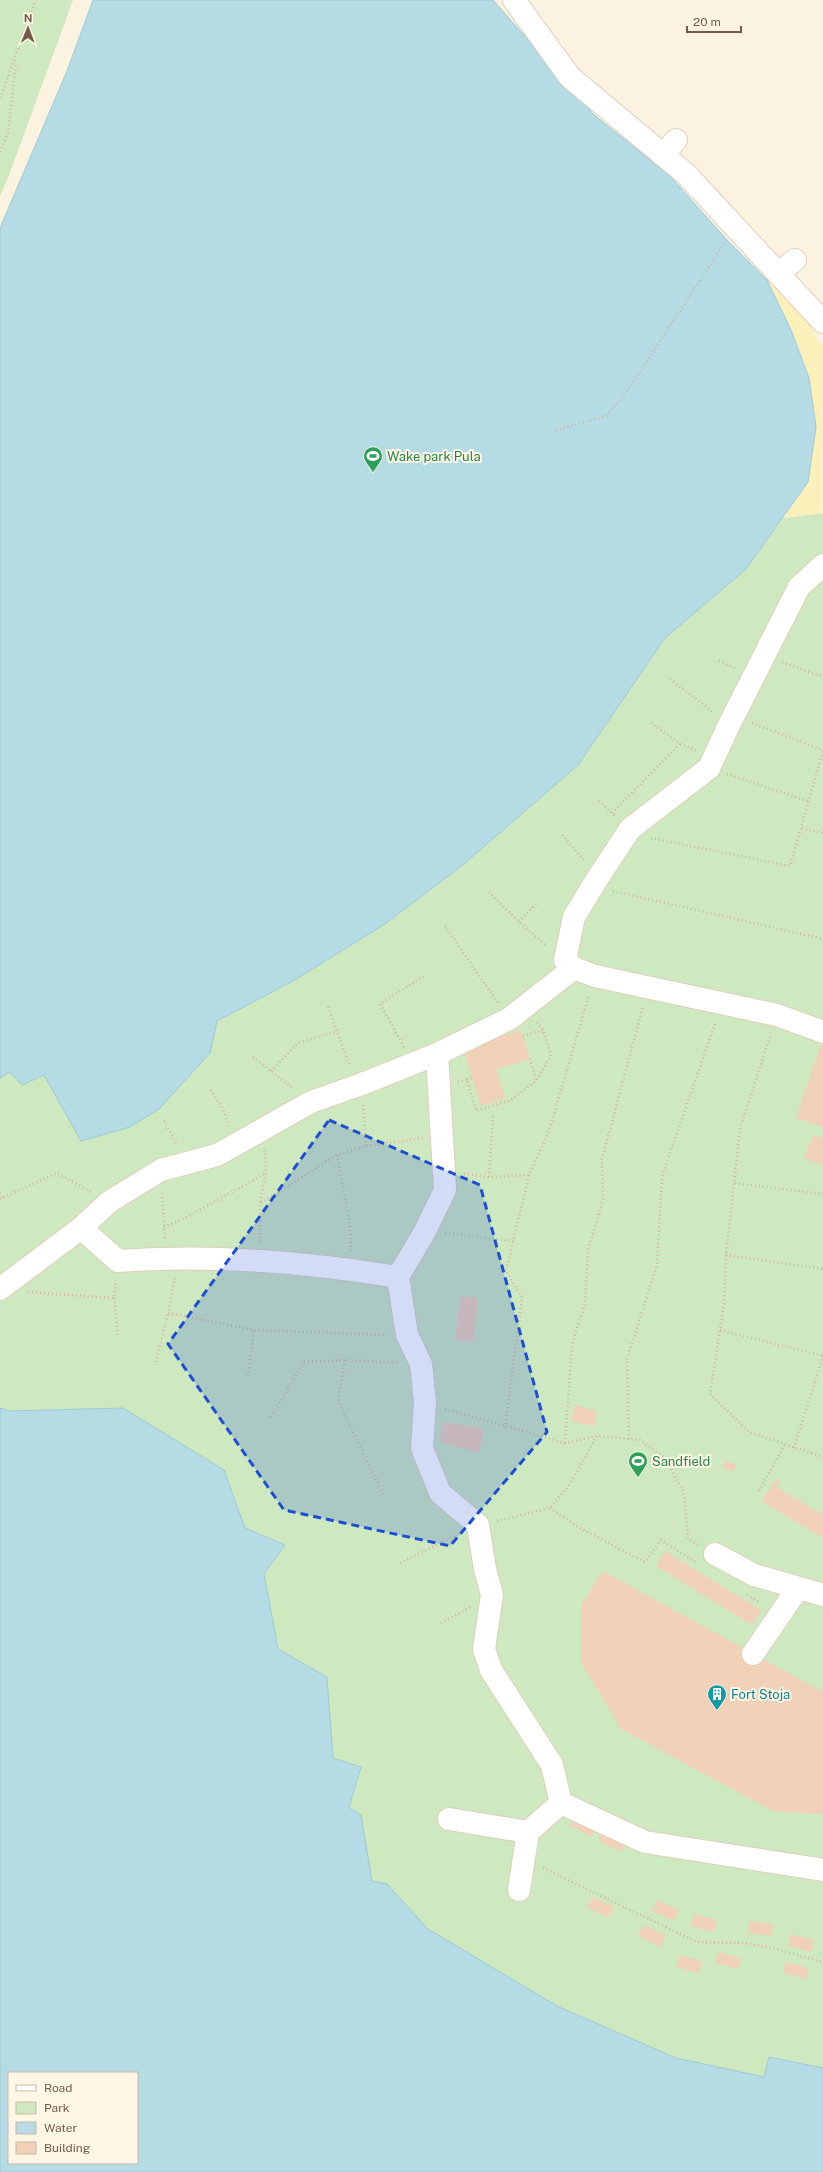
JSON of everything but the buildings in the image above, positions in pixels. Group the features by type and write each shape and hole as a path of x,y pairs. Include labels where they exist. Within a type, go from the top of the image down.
{"street":[{"path":"514,0 570,77 669,147 686,174 787,267 823,322"},
{"path":"0,1289 81,1228 109,1202 161,1170 217,1155 310,1102 360,1085 437,1054 517,1013 569,964 574,917 627,833 712,763 731,720 799,587 823,565"},
{"path":"569,964 595,976 777,1015 823,1032"},
{"path":"437,1054 440,1136 445,1190 425,1231 398,1277 407,1335 421,1364 425,1402 422,1448 440,1493 478,1525 485,1569 492,1595 484,1649 492,1670 552,1765 561,1803"},
{"path":"81,1228 118,1261 173,1258 260,1261 352,1270 398,1277"},
{"path":"708,1560 823,1595"},
{"path":"753,1654 798,1588"},
{"path":"519,1890 526,1842 561,1803"},
{"path":"561,1803 645,1842 823,1870"},
{"path":"450,1819 526,1842"}],"path":[{"path":"0,98 36,0"},
{"path":"0,152 8,133 16,57"},
{"path":"556,430 606,416 630,387 727,240"},
{"path":"764,656 823,677"},
{"path":"627,833 790,866 802,828 808,801 823,750 731,720 670,679"},
{"path":"651,723 680,744 712,763 808,801"},
{"path":"612,813 680,744"},
{"path":"802,828 823,833"},
{"path":"562,835 596,881 823,939"},
{"path":"489,892 519,922 569,964"},
{"path":"519,922 536,904"},
{"path":"446,927 517,1013 543,1030 551,1056 536,1081 511,1100 476,1111 467,1079"},
{"path":"412,1064 380,1004 426,975"},
{"path":"505,1428 522,1297 506,1271 529,1175 549,1131 595,976"},
{"path":"565,1443 572,1344 585,1304 588,1250 603,1200 602,1158 648,988"},
{"path":"629,1439 627,1359 657,1265 662,1176 722,1003"},
{"path":"328,1007 360,1085 366,1146"},
{"path":"777,1015 740,1128 726,1255 724,1303 710,1394 749,1432 823,1457"},
{"path":"523,1036 543,1030"},
{"path":"271,1071 298,1043 337,1031"},
{"path":"254,1057 310,1102"},
{"path":"530,1059 536,1081"},
{"path":"438,1088 472,1078"},
{"path":"211,1090 223,1109 236,1143"},
{"path":"489,1177 493,1116"},
{"path":"164,1121 186,1164"},
{"path":"260,1261 260,1204 266,1172 263,1128"},
{"path":"260,1204 337,1155 366,1146 440,1136"},
{"path":"337,1155 350,1225 352,1270"},
{"path":"156,1362 168,1313 173,1258 164,1227 161,1170"},
{"path":"164,1227 189,1216 266,1172"},
{"path":"443,1172 489,1177 529,1175"},
{"path":"0,1193 1,1198 57,1173 109,1202"},
{"path":"734,1183 823,1194"},
{"path":"425,1231 514,1241"},
{"path":"726,1255 823,1269"},
{"path":"118,1261 114,1298 118,1336"},
{"path":"23,1292 114,1298"},
{"path":"168,1313 254,1330 407,1335"},
{"path":"248,1376 254,1330"},
{"path":"720,1330 823,1356 794,1448"},
{"path":"345,1360 338,1402 383,1494"},
{"path":"271,1417 304,1362 345,1360 421,1364"},
{"path":"425,1402 505,1428 520,1429 565,1443 597,1436 640,1440 665,1458 684,1493 688,1539 708,1560"},
{"path":"400,1563 478,1525 550,1508 570,1484 597,1436"},
{"path":"759,1491 786,1444"},
{"path":"550,1508 580,1528 645,1562 662,1540 708,1560"},
{"path":"741,1591 761,1603"},
{"path":"441,1623 492,1595"},
{"path":"526,1842 543,1868 697,1942 745,1943 772,1948 823,1962"}],"highlighted area":[{"path":"329,1120 480,1185 547,1432 450,1546 284,1510 168,1344"}],"green space":[{"path":"0,0 73,0 8,178 0,196"},
{"path":"823,513 823,2068 769,2057 764,2077 676,2058 559,2007 428,1929 387,1884 372,1881 361,1815 349,1807 361,1767 332,1758 327,1677 278,1649 264,1574 284,1545 245,1528 224,1470 0,1408 0,1078 10,1072 22,1085 44,1075 130,1127 159,1109 210,1053 217,1021 293,981 385,924 464,864 578,765 665,638 746,569 783,518"}],"sand":[{"path":"767,280 778,284 793,296 804,312 818,341 823,344 822,513 783,518 808,482 809,378 791,330"}],"water":[{"path":"93,0 493,0 594,115 670,176 727,240 767,280 791,330 809,378 816,427 808,482 746,569 665,638 578,765 464,864 385,924 293,981 217,1021 210,1053 159,1109 130,1127 81,1141 44,1075 22,1085 10,1072 0,1078 0,228 67,71"},
{"path":"0,1408 9,1411 123,1408 224,1470 245,1528 285,1545 264,1574 278,1649 327,1677 333,1758 361,1767 349,1807 361,1815 372,1881 387,1884 428,1929 559,2007 676,2058 764,2077 769,2057 823,2068 823,2172 0,2172"}],"place":[{"name":"Wake park Pula","path":"373,473"},
{"name":"Sandfield","path":"638,1478"},
{"name":"Fort Stoja","path":"717,1711"}]}
